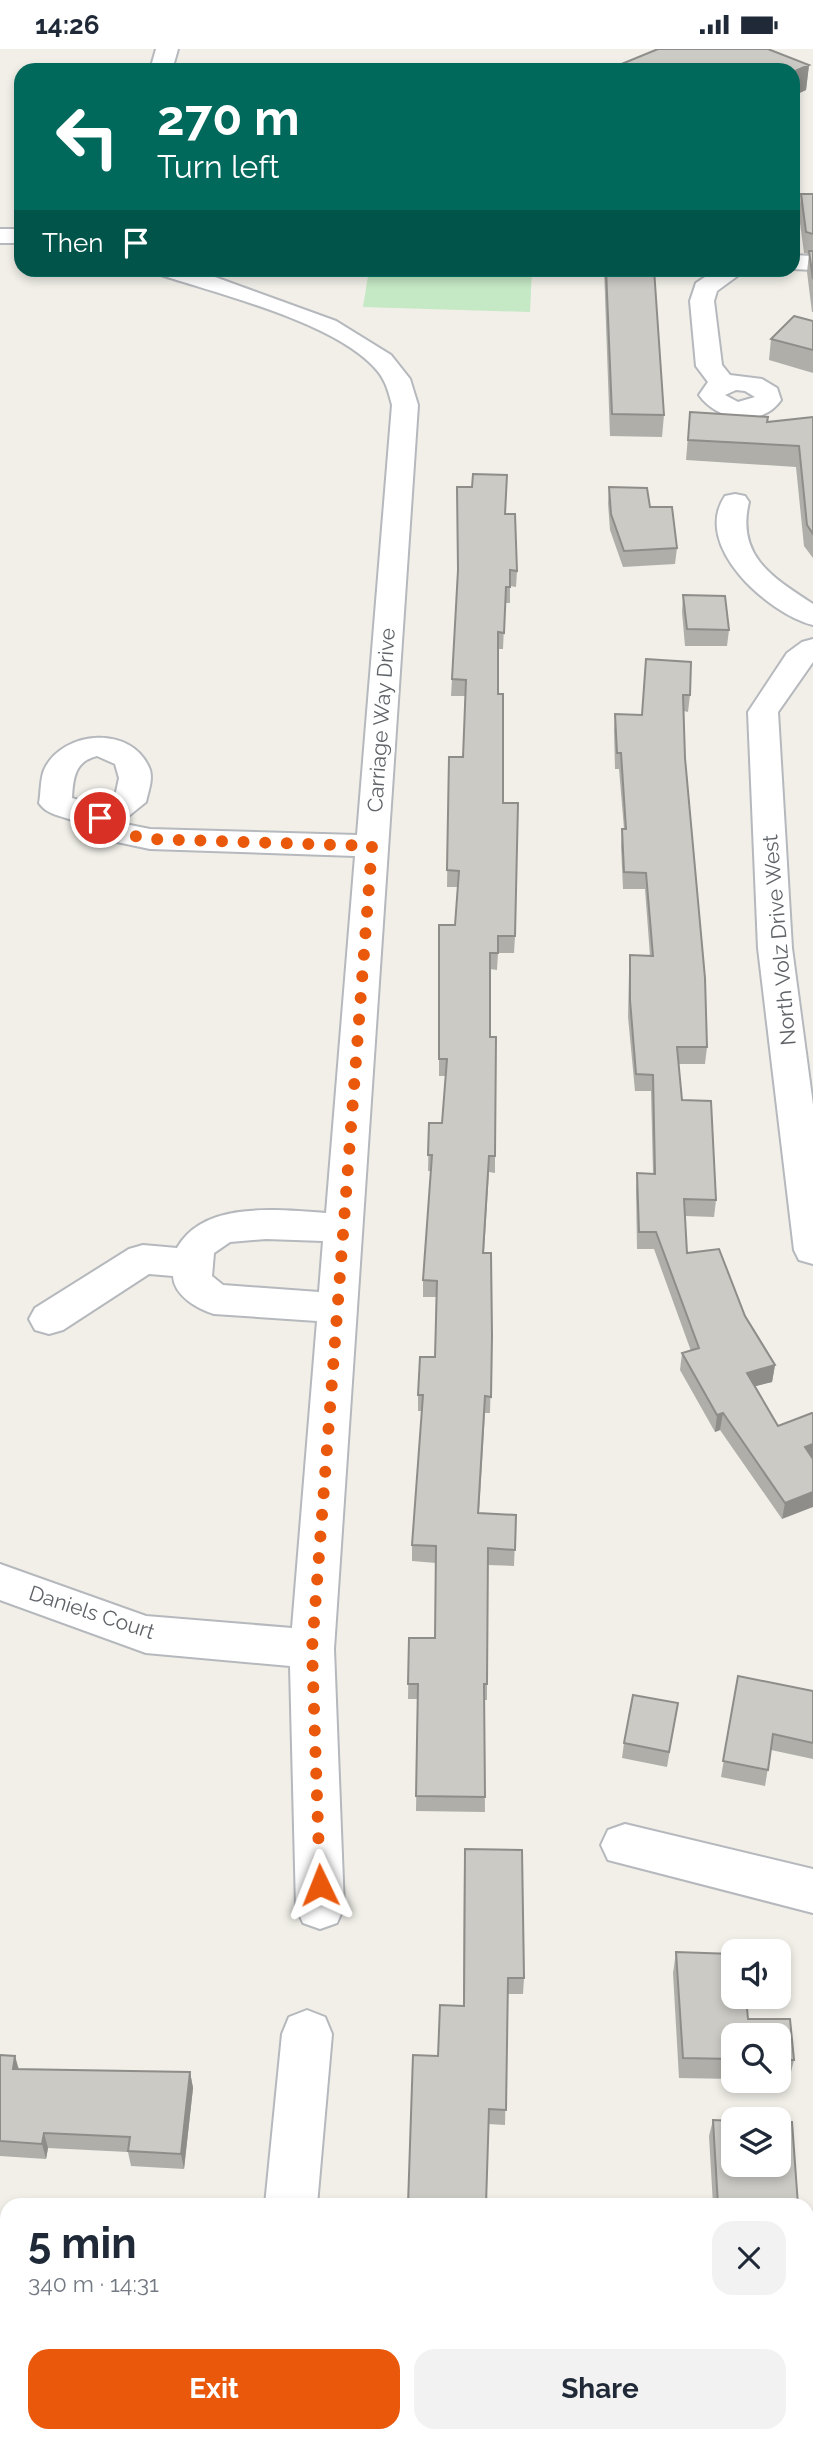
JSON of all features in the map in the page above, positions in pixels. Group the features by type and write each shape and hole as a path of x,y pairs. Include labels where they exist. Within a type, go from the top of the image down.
{"street":[{"name":"Carriage Way Drive","path":"190,277 331,326 377,357 397,377 405,405 312,1649 320,1907"},
{"path":"722,277 705,288 702,301 709,366 724,384"},
{"path":"735,502 731,518 732,542 748,567 797,607 813,615"},
{"name":"North Volz Drive West","path":"813,649 797,659 763,712 775,948 813,1250"},
{"path":"100,818 109,831 150,839 372,846"},
{"path":"337,1308 214,1299 193,1282 192,1263 198,1245 213,1233 248,1226 343,1228"},
{"path":"49,1319 142,1259 192,1263"},
{"name":"Daniels Court","path":"0,1582 146,1634 312,1649"},
{"path":"625,1845 813,1891"},
{"path":"292,2198 307,2034"}],"green space":[{"path":"368,277 532,277 530,312 363,307"}],"building":[{"path":"658,49 768,49 809,65 800,69 800,63 624,63"},
{"path":"801,194 813,194 813,234 806,232"},
{"path":"809,251 813,251 813,279"},
{"path":"606,277 655,277 664,415 612,414"},
{"path":"794,316 813,321 813,350 771,339"},
{"path":"690,412 768,417 767,422 813,417 813,534 807,525 799,446 688,440"},
{"path":"473,474 507,475 505,514 515,514 517,571 510,570 510,587 506,587 504,633 498,632 498,694 503,694 503,803 518,803 515,936 498,936 498,953 490,953 490,1037 496,1037 495,1156 489,1156 483,1253 491,1253 491,1397 485,1396 478,1513 516,1515 515,1550 488,1548 487,1684 484,1684 485,1797 416,1796 418,1684 408,1684 409,1638 435,1638 436,1546 412,1545 423,1395 418,1395 420,1357 435,1357 437,1281 423,1280 432,1155 428,1155 429,1123 442,1123 447,1059 439,1059 439,925 455,925 459,871 447,870 449,757 463,757 466,680 452,679 458,570 457,487 472,487"},
{"path":"609,487 647,488 650,507 672,507 677,548 624,551 611,514"},
{"path":"683,595 725,596 729,630 687,629"},
{"path":"646,659 691,662 690,695 683,695 685,758 705,978 707,1047 677,1047 682,1100 711,1101 716,1200 684,1199 687,1253 719,1249 745,1316 775,1365 747,1373 778,1426 813,1414 813,1444 805,1447 813,1459 813,1492 785,1503 723,1413 717,1415 682,1353 699,1348 656,1232 639,1232 637,1173 655,1174 653,1075 636,1074 630,1000 630,955 653,956 646,873 624,872 622,829 626,829 621,753 617,753 615,714 642,715"},
{"path":"738,1676 813,1691 813,1743 773,1734 768,1770 723,1761"},
{"path":"633,1695 678,1703 669,1752 624,1743"},
{"path":"465,1849 522,1850 524,1978 508,1978 506,2110 489,2109 486,2198 408,2198 413,2055 438,2056 440,2005 464,2006"},
{"path":"676,1952 721,1954 721,2009 747,2009 748,2019 790,2019 790,2023 721,2023 721,2059 683,2058"},
{"path":"791,2029 794,2060 791,2060"},
{"path":"0,2055 15,2056 13,2069 190,2072 181,2154 128,2151 130,2137 44,2133 42,2144 0,2141"},
{"path":"713,2120 721,2120 721,2177 791,2177 792,2122 797,2198 718,2198"}],"route":[{"path":"100,818 109,831 150,839 372,846 312,1649 320,1885"}]}
